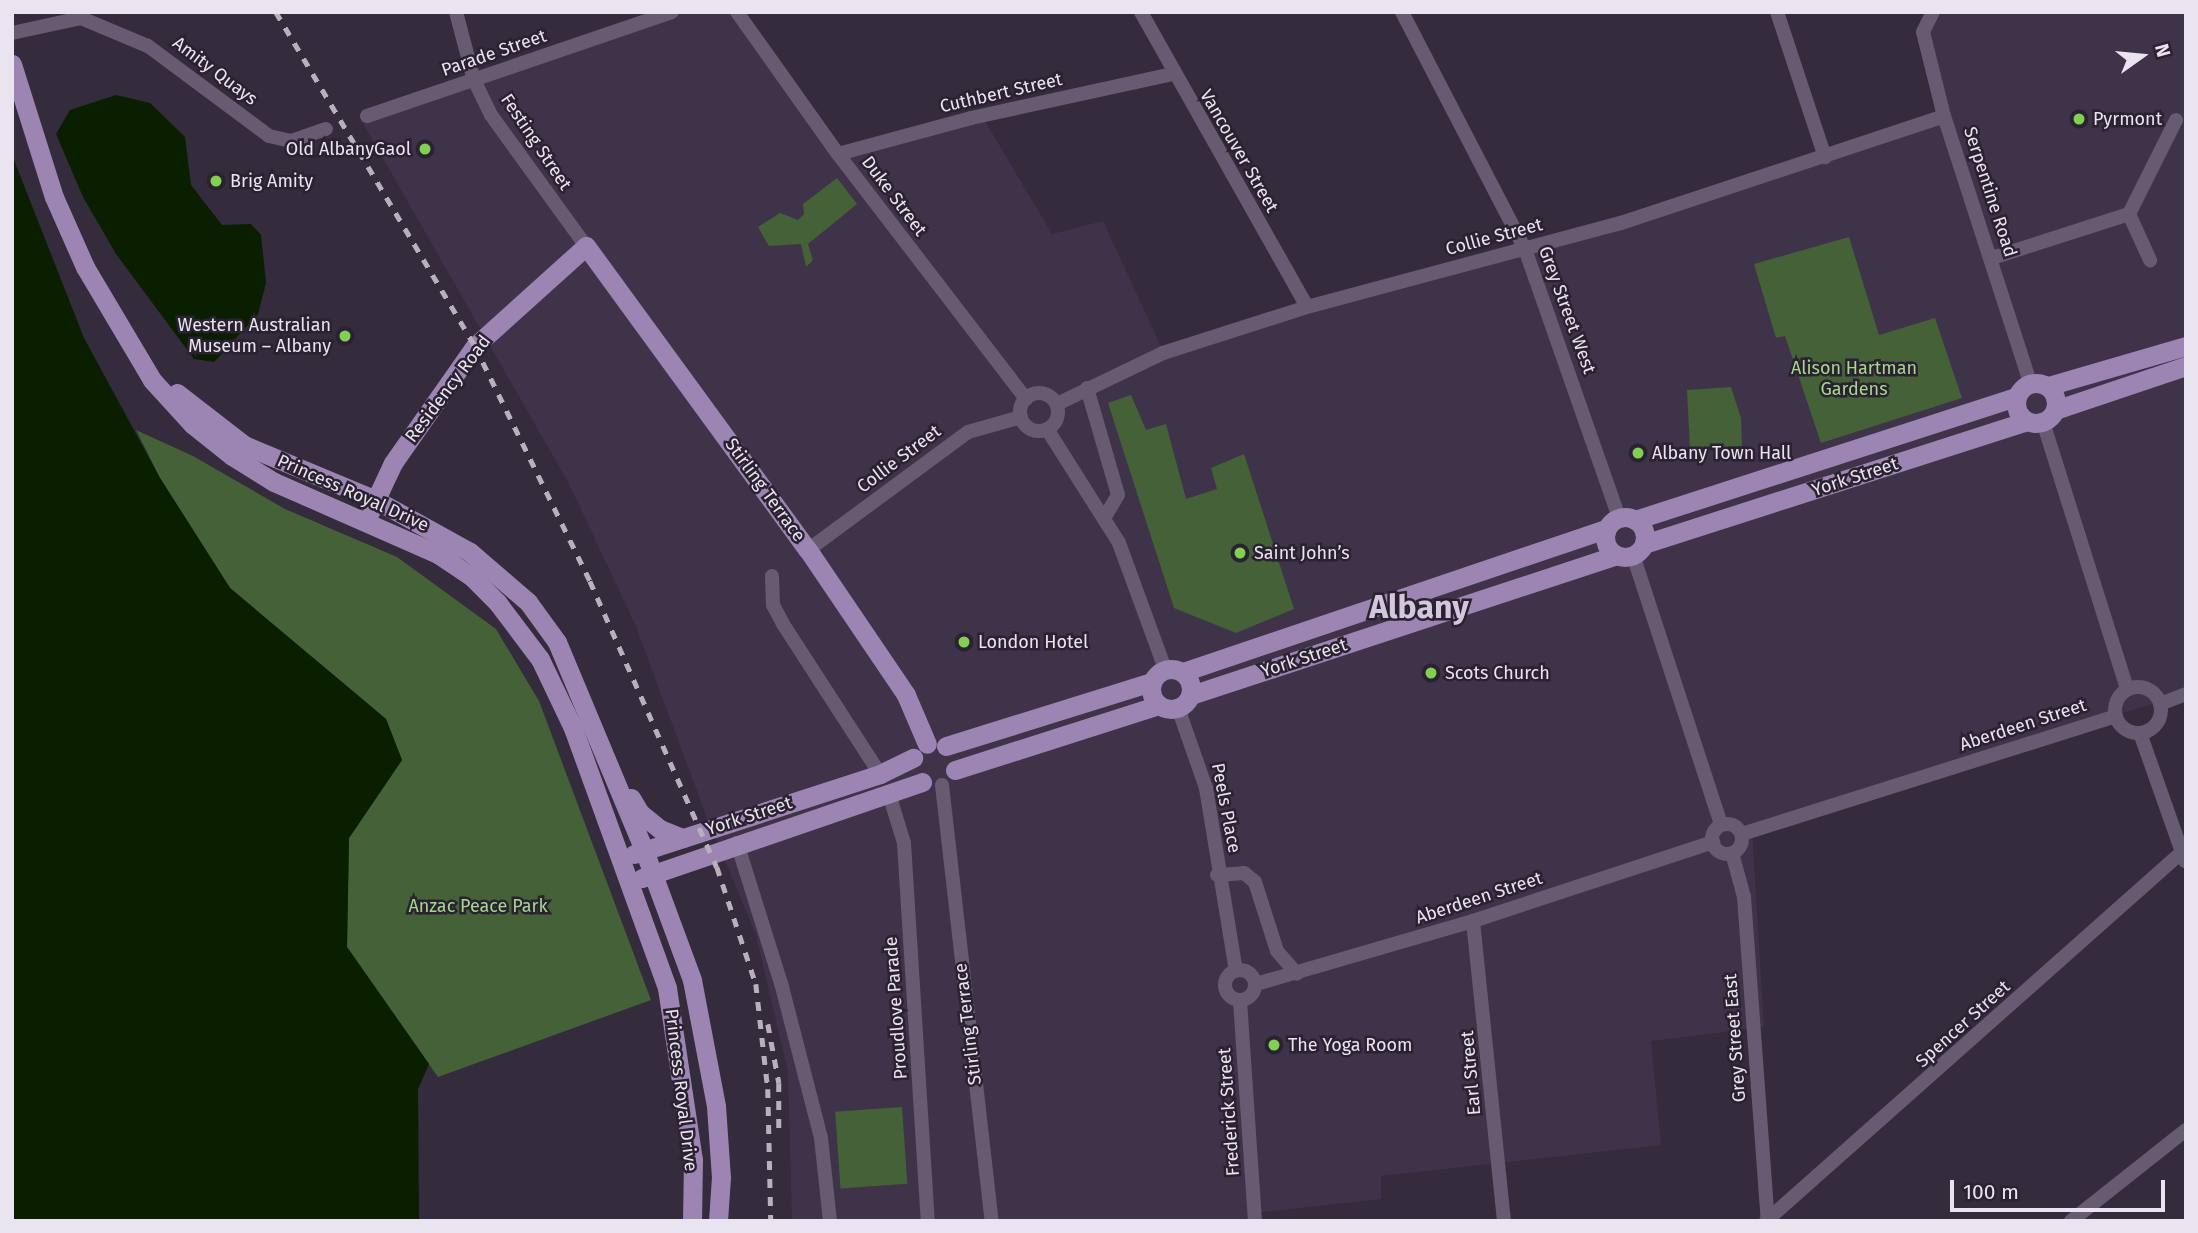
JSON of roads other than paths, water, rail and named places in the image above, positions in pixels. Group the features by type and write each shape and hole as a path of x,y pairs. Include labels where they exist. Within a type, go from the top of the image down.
{"main road":[{"name":"Princess Royal Drive","path":"12,64 54,197 85,267 152,380 192,424 274,482 438,554 471,576 518,629 554,684 624,859 667,988 680,1046 693,1158 692,1221"},
{"name":"Residency Road","path":"365,522 393,463 475,346 586,246"},
{"name":"Stirling Terrace","path":"586,246 808,550 906,695 929,749"},
{"name":"Princess Royal Drive","path":"116,320 174,390 244,445 376,500 470,552 528,602 557,642 589,713 644,850 692,980 716,1106 721,1177 718,1221"},
{"name":"York Street","path":"624,859 644,850 880,774 929,749 1166,674 1620,522 2031,389 2186,346"},
{"name":"York Street","path":"691,859 1176,703 2041,417 2186,366"},
{"path":"2031,389 2056,397 2041,417 2017,411 2031,389"},
{"path":"1620,522 1644,530 1631,551 1606,544 1620,522"},
{"path":"1166,674 1191,682 1176,703 1152,695 1166,674"},
{"path":"589,713 640,813 682,838"},
{"path":"929,749 955,757 940,779 914,772 929,749"},
{"path":"880,774 889,794"},
{"path":"730,822 737,844"},
{"path":"631,881 691,859"},
{"path":"670,918 666,890 691,859"}],"street":[{"name":"Festing Street","path":"456,12 474,80 491,115 586,246"},
{"name":"Parade Street","path":"367,116 672,12"},
{"name":"Duke Street","path":"737,12 838,155 1026,399"},
{"name":"Vancouver Street","path":"1141,12 1173,74 1307,307"},
{"name":"Grey Street West","path":"1402,12 1525,249 1620,522"},
{"path":"1777,12 1825,157"},
{"name":"Serpentine Road","path":"1933,12 1923,33 1944,116 1992,258 2031,389"},
{"name":"Amity Quays","path":"12,33 80,15 148,46 269,136 291,141 326,130"},
{"name":"Cuthbert Street","path":"838,155 971,118 1173,74"},
{"name":"Collie Street","path":"1057,404 1163,353 1307,307 1621,223 1944,116"},
{"path":"1992,258 2129,214 2176,120"},
{"path":"2129,214 2150,260"},
{"path":"1087,388 1118,495 1104,518"},
{"path":"1044,394 1057,404 1058,417 1047,429 1034,430 1021,417 1026,399 1044,394"},
{"name":"Collie Street","path":"808,550 968,432 1021,417"},
{"path":"2041,417 2127,689"},
{"path":"1047,429 1104,518 1127,561 1166,674"},
{"path":"1631,551 1721,824"},
{"path":"772,576 773,605 783,624 880,774"},
{"path":"2144,687 2160,704 2154,726 2140,733 2125,728 2116,716 2117,701 2127,689 2144,687"},
{"path":"2160,704 2186,694"},
{"name":"Peels Place","path":"1176,703 1206,788 1217,876 1236,971"},
{"name":"Aberdeen Street","path":"1742,834 2116,716"},
{"path":"2140,733 2184,857"},
{"name":"Stirling Terrace","path":"940,779 992,1221"},
{"name":"Proudlove Parade","path":"889,794 904,843 928,1221"},
{"path":"1721,824 1731,824 1742,834 1740,848 1732,853 1718,850 1713,842 1714,832 1721,824"},
{"name":"Aberdeen Street","path":"1256,984 1473,921 1713,842"},
{"path":"737,844 780,983 821,1138 830,1221"},
{"name":"Grey Street East","path":"1732,853 1744,897 1768,1220"},
{"name":"Spencer Street","path":"1768,1220 2184,857"},
{"name":"Peels Place","path":"1217,876 1244,873 1255,882 1277,951 1297,974"},
{"name":"Earl Street","path":"1473,921 1504,1221"},
{"path":"1236,971 1249,973 1256,984 1253,994 1240,1001 1230,997 1225,988 1236,971"},
{"name":"Frederick Street","path":"1240,1001 1255,1221"},
{"path":"2077,1218 2186,1130"}],"railway":[{"path":"276,12 475,346 590,581 717,867 756,984 768,1089 771,1221"},
{"path":"768,1024 779,1083 779,1132"}],"place":[{"name":"Pyrmont","path":"2079,119"},
{"name":"Old AlbanyGaol","path":"425,149"},
{"name":"Brig Amity","path":"216,181"},
{"name":"Western Australian Museum – Albany","path":"345,336"},
{"name":"Albany Town Hall","path":"1638,453"},
{"name":"Saint John’s","path":"1240,553"},
{"name":"London Hotel","path":"964,642"},
{"name":"Scots Church","path":"1431,673"},
{"name":"The Yoga Room","path":"1274,1045"}],"district":[{"name":"Albany","path":"1419,607"}],"park label":[{"name":"Alison Hartman Gardens","path":"1854,379"},
{"name":"Anzac Peace Park","path":"478,906"}]}
